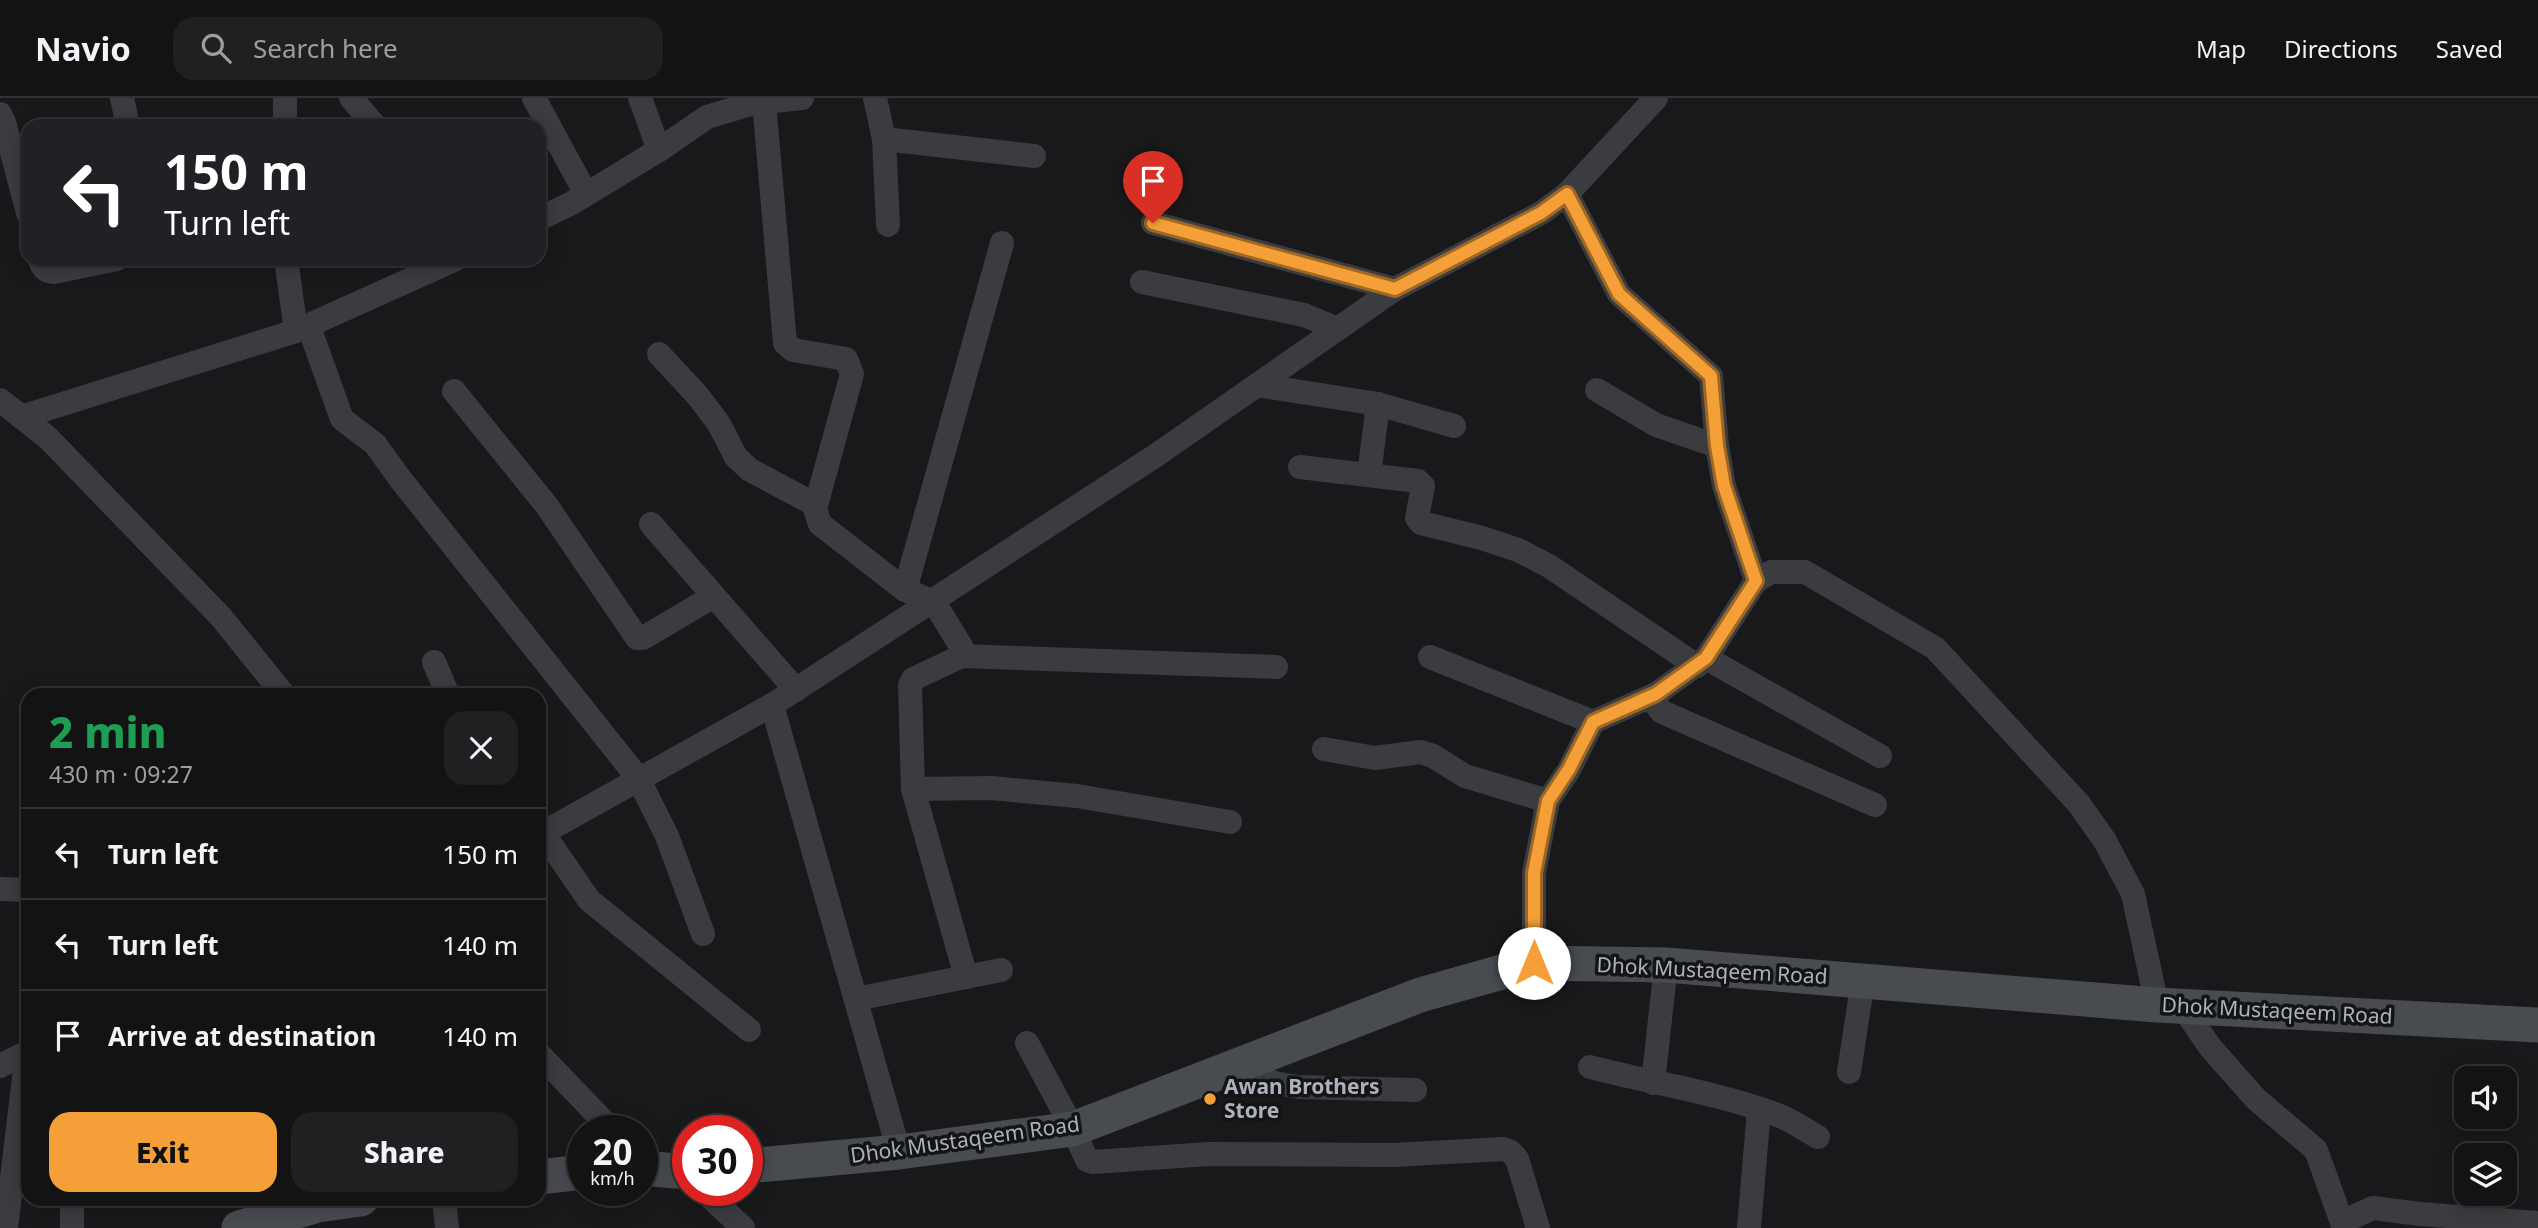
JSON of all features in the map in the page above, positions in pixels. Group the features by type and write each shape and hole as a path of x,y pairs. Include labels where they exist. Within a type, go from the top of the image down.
{"street":[{"path":"122,98 126,119"},
{"path":"285,98 285,119"},
{"path":"351,98 369,119"},
{"path":"534,98 545,119"},
{"path":"640,98 659,150"},
{"path":"546,215 659,150 708,117 752,102 802,98"},
{"path":"875,98 884,139 888,225"},
{"path":"752,102 785,342 793,350 846,359 852,374 816,505 816,516 820,524 905,590 933,602 962,648 962,656"},
{"path":"546,831 796,690 1155,456 1395,289 1541,213 1567,194 1640,103"},
{"path":"0,114 21,186"},
{"path":"546,120 586,194"},
{"path":"884,139 1034,156"},
{"path":"1567,194 1619,294 1711,376 1717,446 1724,486 1756,581"},
{"path":"1153,223 1395,289"},
{"path":"905,590 1002,243"},
{"path":"42,266 47,271 54,272 83,266"},
{"path":"288,266 302,329 342,419 375,444 638,778 667,835 703,934"},
{"path":"21,417 302,329 441,266"},
{"path":"1142,282 1304,315 1338,328"},
{"path":"659,354 705,405 719,424 736,457 750,470 816,505"},
{"path":"1257,385 1378,404 1454,426"},
{"path":"1597,390 1656,425 1717,446"},
{"path":"454,391 547,506 637,638 643,638 714,596"},
{"path":"0,400 48,438 221,617 278,688"},
{"path":"1369,475 1378,404"},
{"path":"1300,467 1418,481 1423,486 1417,518 1420,523 1518,550 1549,566 1701,662 1880,756"},
{"path":"652,524 796,690"},
{"path":"1534,963 1534,873 1548,801 1569,769 1593,722 1656,694 1701,662 1756,581 1771,572 1805,572 1935,648 2080,804 2105,841 2133,894 2169,1006 2210,1046 2256,1099 2316,1150 2343,1225 2373,1208 2538,1223"},
{"path":"966,977 913,789 910,685 913,679 962,656 1276,667"},
{"path":"1430,657 1593,722"},
{"path":"434,662 445,688"},
{"path":"1656,694 1657,706 1662,712 1875,805"},
{"path":"772,705 899,1152"},
{"path":"1324,749 1375,758 1421,752 1433,755 1465,776 1548,801"},
{"path":"913,789 991,788 1077,796 1230,822"},
{"path":"546,841 589,900 749,1030"},
{"path":"0,889 21,890"},
{"name":"Dhok Mustaqeem Road","path":"763,1165 899,1152 1073,1129 1420,995 1534,963 1666,965 2169,1006 2538,1024"},
{"path":"1653,1083 1666,965"},
{"path":"856,999 1001,970"},
{"path":"1849,1072 1863,980"},
{"path":"1027,1043 1073,1129 1084,1156 1093,1162 1208,1154 1394,1155 1503,1149 1511,1152 1517,1159 1538,1228"},
{"path":"0,1066 21,1056"},
{"path":"546,1061 598,1115"},
{"path":"1242,1063 1275,1083 1299,1087 1415,1090"},
{"path":"1590,1067 1719,1096 1778,1115 1818,1137"},
{"path":"6,1228 21,1103"},
{"path":"1749,1228 1759,1109"},
{"path":"546,1176 567,1174"},
{"path":"72,1206 72,1228"},
{"path":"239,1228 315,1206"},
{"path":"445,1206 447,1228"},
{"path":"721,1206 744,1228"}],"place":[{"name":"Awan Brothers Store","path":"1210,1099"}],"route":[{"path":"1153,223 1395,289 1541,213 1567,194 1619,294 1711,376 1717,446 1724,486 1756,581 1706,658 1656,694 1593,722 1569,769 1548,801 1534,873 1534,963"}]}
